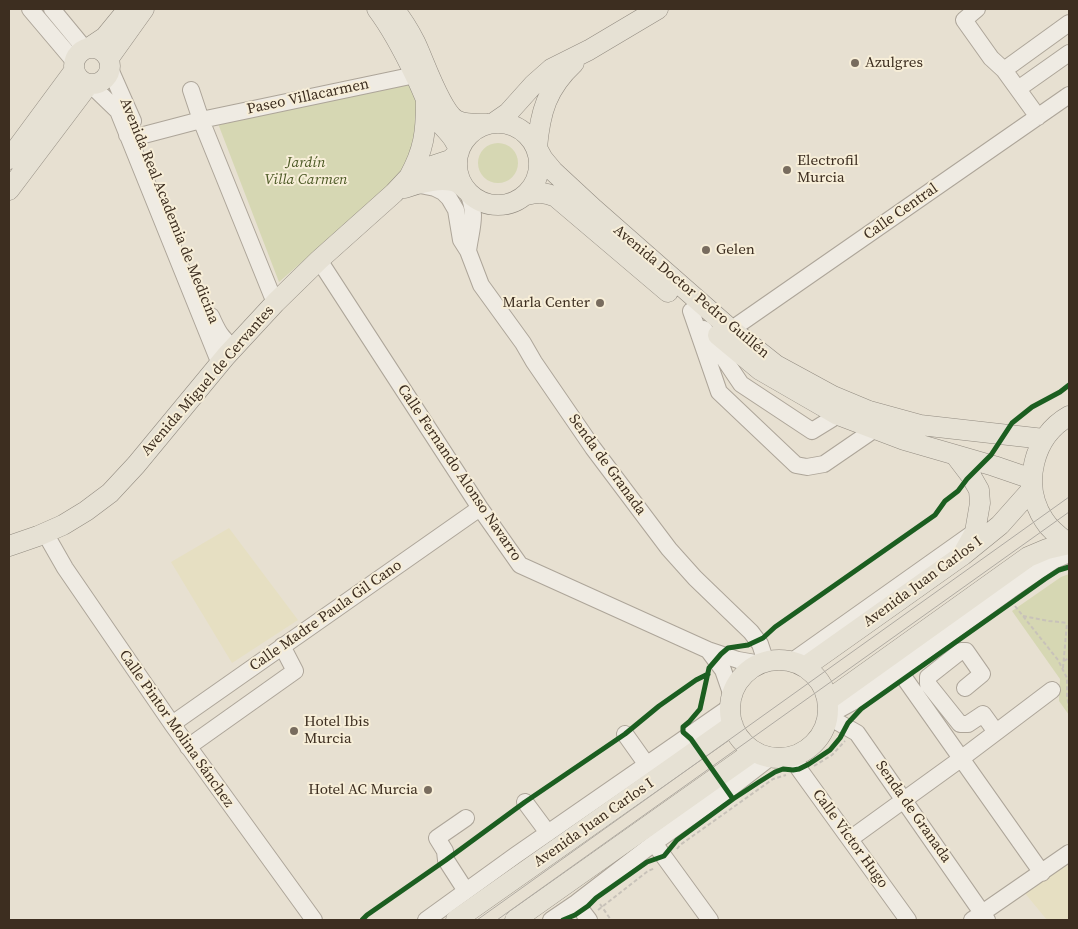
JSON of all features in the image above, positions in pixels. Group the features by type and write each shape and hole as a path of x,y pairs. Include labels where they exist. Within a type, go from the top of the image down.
{"main road":[{"path":"9,160 128,9"},
{"path":"84,66 95,84 103,80 106,77 109,64 144,9"},
{"path":"376,9 389,26 437,119 454,139 459,152"},
{"path":"394,9 415,42 441,101 458,121 473,124 491,123 503,122 517,126 528,135 536,148 540,160 536,181 526,195 509,204 500,205 482,202 474,197 467,191 459,176 457,160 466,137 479,127 491,123 508,112 543,76 658,9"},
{"path":"9,190 84,66 101,50 106,54 109,64"},
{"path":"536,148 540,118 547,98 565,72 590,50"},
{"path":"412,181 424,139 426,99"},
{"name":"Avenida Doctor Pedro Guillén","path":"536,148 552,171 594,209 776,365 833,396 869,411 920,425 1044,439"},
{"name":"Avenida Miguel de Cervantes","path":"9,546 45,533 79,515 103,499 146,454 234,348 275,303 319,260 394,193 412,181 423,169 450,160 459,152"},
{"name":"Avenida Miguel de Cervantes","path":"412,181 452,181 462,185 467,191"},
{"name":"Avenida Doctor Pedro Guillén","path":"526,195 542,192 556,197 760,370 838,415 904,440 955,455 1032,484"},
{"path":"1069,416 1060,422 1044,439 1035,458 1032,484 1036,505 1044,521 1055,534 1069,544"},
{"path":"955,455 979,490 980,503 975,532 963,555"},
{"name":"Avenida Juan Carlos I","path":"798,664 963,555 1000,525 1032,484"},
{"path":"828,708 1028,557 1047,549 1069,544"},
{"path":"515,920 780,762 811,746 822,733 828,708 823,687 816,678 798,664 778,660 763,663"},
{"name":"Avenida Juan Carlos I","path":"456,920 732,710 743,677 763,663"},
{"path":"732,710 737,735 744,744 780,762"}],"street":[{"name":"Avenida Real Academia de Medicina","path":"30,9 84,66 134,135 218,333 234,348"},
{"name":"Avenida Real Academia de Medicina","path":"52,9 84,66"},
{"path":"977,9 964,20 991,58 1004,70 1038,117"},
{"path":"1004,70 1069,23"},
{"path":"1018,89 1069,53"},
{"name":"Avenida Real Academia de Medicina","path":"109,64 220,364"},
{"name":"Paseo Villacarmen","path":"134,135 415,75"},
{"path":"191,90 201,120 275,303"},
{"name":"Calle Central","path":"732,329 1069,95"},
{"name":"Senda de Granada","path":"412,181 435,188 449,198 456,210 461,240 468,251 481,285 523,343 593,448 669,549 760,644 763,663"},
{"path":"467,191 473,207 468,251"},
{"name":"Calle Fernando Alonso Navarro","path":"319,260 480,508 520,565 708,650 738,660 763,663"},
{"path":"691,311 741,384 812,431 838,415"},
{"path":"691,311 719,392 796,465 807,467 824,464 875,429"},
{"name":"Calle Madre Paula Gil Cano","path":"172,724 480,508"},
{"path":"798,664 975,532"},
{"name":"Calle Pintor Molina Sánchez","path":"45,533 65,568 172,724 314,920"},
{"path":"828,708 860,698 1020,583 1054,561 1069,554"},
{"path":"188,747 295,671 282,646"},
{"path":"426,920 647,765 732,710 722,670 708,650"},
{"path":"965,688 982,674 966,651 962,651 928,677 928,684 960,724 968,724 983,714 996,732"},
{"path":"898,670 1042,873"},
{"path":"850,839 1052,690"},
{"name":"Senda de Granada","path":"828,708 846,727 857,733 904,800 981,918"},
{"path":"934,720 948,709"},
{"path":"625,734 647,765"},
{"path":"551,920 659,849 727,791 780,762"},
{"name":"Calle Víctor Hugo","path":"780,762 850,839 908,920"},
{"path":"525,802 548,833"},
{"path":"466,818 437,838 445,851 446,860 466,892"},
{"path":"659,849 710,920"},
{"path":"981,918 1069,853"},
{"path":"576,903 589,920"}],"path":[{"path":"1006,607 1014,603 1058,660 1067,678 1069,708"},
{"path":"1023,616 1068,623 1063,670"},
{"path":"1064,661 1069,658"},
{"path":"752,786 780,762 809,764 830,750 846,727"},
{"path":"659,849 677,840 703,821"},
{"path":"599,903 611,920"}],"shaded area":[{"path":"229,528 298,620 232,663 171,562"},
{"path":"1069,862 1069,920 1047,920 1024,892"}],"green space":[{"name":"Jardín Villa Carmen","path":"409,84 417,100 418,140 397,179 279,282 217,121"},
{"path":"494,143 502,143 509,146 515,152 518,163 515,174 509,180 502,183 494,183 487,180 481,174 478,167 478,159 481,152 487,146"},
{"path":"1069,574 1069,715 1059,701 1060,679 1012,611 1061,577"}],"tram line":[{"path":"477,920 1069,497"},
{"path":"497,920 1069,512"}],"cycle path":[{"path":"733,799 691,739 683,732 683,727 700,709 709,668 728,648 748,645 763,638 775,627 935,515 945,501 958,491 991,455 1012,423 1032,407 1069,385"},
{"path":"563,920 575,915 647,862 664,856 677,840 759,782 783,769 799,769 830,750 840,738 848,723 861,709 1045,579 1059,570 1069,567"},
{"path":"362,920 525,802 625,734 659,706 696,680 708,674"}],"place":[{"name":"Azulgres","path":"855,63"},
{"name":"Electrofil Murcia","path":"787,170"},
{"name":"Gelen","path":"706,250"},
{"name":"Marla Center","path":"600,303"},
{"name":"Hotel Ibis Murcia","path":"294,731"},
{"name":"Hotel AC Murcia","path":"428,790"}]}
